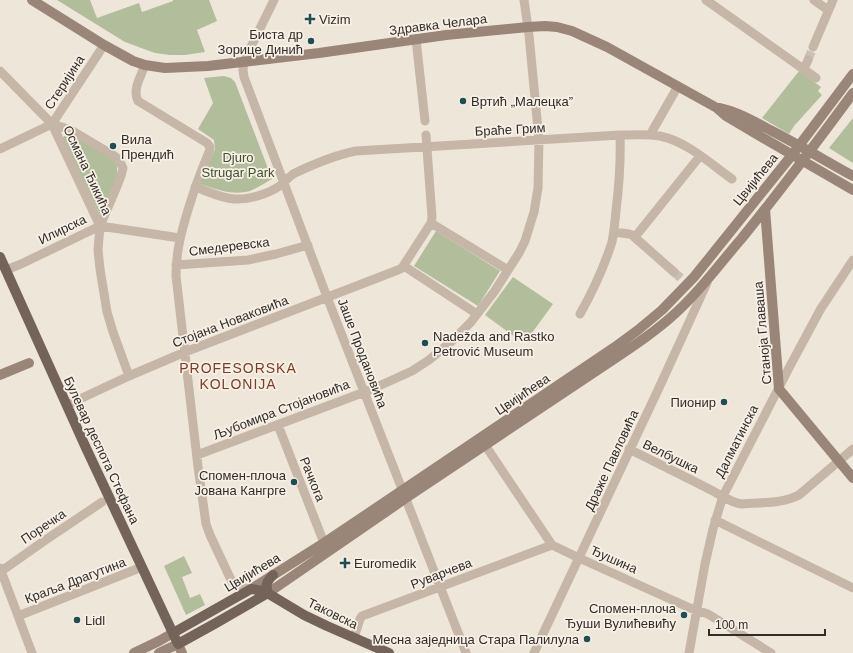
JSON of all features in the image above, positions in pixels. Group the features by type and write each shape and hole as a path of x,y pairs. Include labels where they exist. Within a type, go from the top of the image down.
{"main road":[{"name":"Здравка Челара","path":"32,0 104,45 136,62 145,65 175,68 208,66 319,53 416,39 528,27 557,27 572,31 607,47 678,86 716,108 730,119 853,190"},
{"name":"Цвијићева","path":"159,653 180,648 216,623 268,593 404,494 638,330 656,315 792,154 853,74"},
{"name":"Цвијићева","path":"134,653 159,641 273,576 324,543 485,445 640,342 682,307 709,278 803,161 853,93"},
{"name":"Здравка Челара","path":"716,108 734,112 799,145 853,176"},
{"name":"Станоја Главаша","path":"765,209 779,389 853,478"},
{"name":"Булевар деспота Стефана","path":"0,257 180,648"},
{"path":"0,375 29,364"},
{"path":"268,593 266,589 267,583 273,576"},
{"name":"Таковска","path":"251,589 261,590 268,593 313,619 389,653"}],"street":[{"path":"244,62 274,0"},
{"name":"Љубомира Стојановића","path":"197,455 365,392 403,376 420,366 452,341 466,327 494,292 525,241 534,212 538,188 539,140 524,0"},
{"path":"706,0 816,78"},
{"path":"814,0 828,10"},
{"path":"814,46 833,0"},
{"path":"416,39 425,121"},
{"name":"Стеријина","path":"0,150 52,124 104,45"},
{"path":"804,69 808,60"},
{"name":"Јаше Продановића","path":"244,62 243,70 246,83 466,653"},
{"path":"145,65 135,91 138,101 207,143 210,147 210,152 195,187 180,238 177,250 176,276 205,518 210,536 232,582 236,587 251,589"},
{"name":"Османа Ђикића","path":"0,70 52,124 100,226"},
{"path":"650,135 678,86"},
{"name":"Османа Ђикића","path":"52,124 71,130 113,155 119,160 123,168 100,226 98,250 107,312 130,376"},
{"path":"426,135 432,217 431,223 404,266 477,314"},
{"path":"580,314 593,291 608,254 614,232 620,177 620,135"},
{"name":"Браће Грим","path":"195,187 226,197 246,198 268,192 295,173 335,156 346,153 364,150 620,135 660,136 676,141 732,179"},
{"path":"635,237 700,156"},
{"path":"431,223 508,270"},
{"name":"Илирска","path":"6,270 100,226 180,238"},
{"path":"614,232 629,234 635,237 674,272"},
{"name":"Смедеревска","path":"176,265 248,260 308,246"},
{"name":"Далматинска","path":"689,653 705,564 715,520 723,496 820,310 853,260"},
{"name":"Стојана Новаковића","path":"67,405 185,352 398,270 404,266"},
{"name":"Драже Павловића","path":"534,653 709,278"},
{"name":"Рачкога","path":"278,425 324,543"},
{"path":"485,445 552,545"},
{"name":"Велбушка","path":"629,449 737,504 770,502 789,499 799,495 853,449"},
{"name":"Поречка","path":"0,570 102,502"},
{"path":"715,520 853,588"},
{"name":"Ђушина","path":"552,545 702,611 771,653"},
{"name":"Руварчева","path":"354,638 362,616 552,545"},
{"name":"Краља Драгутина","path":"18,616 142,567"},
{"path":"0,570 32,653"}],"green space":[{"path":"57,0 90,0 97,18 139,3 142,12 173,0 209,0 217,21 197,30 205,52 185,55 170,55 155,53 125,42"},
{"path":"799,71 821,87 818,91 822,95 794,126 789,134 762,118"},
{"name":"Djuro Strugar Park","path":"224,76 231,78 235,82 272,179 250,191 237,193 218,190 200,184 215,149 214,140 198,129 213,103 204,78"},
{"path":"853,118 853,163 829,148"},
{"path":"69,132 111,156 117,165 117,177 100,215 62,138"},
{"path":"436,231 500,271 478,306 414,266"},
{"path":"513,277 553,304 529,337 524,334 519,340 485,315"},
{"path":"184,556 192,573 182,577 190,598 200,594 205,605 186,615 164,566"}],"tunnel":[{"path":"808,60 813,47"},
{"path":"674,272 683,280"}],"place":[{"name":"Vizim","path":"310,19"},
{"name":"Биста др Зорице Динић","path":"311,41"},
{"name":"Вртић „Малецка”","path":"463,101"},
{"name":"Вила Прендић","path":"113,146"},
{"name":"Nadežda and Rastko Petrović Museum","path":"425,343"},
{"name":"Пионир","path":"724,402"},
{"name":"Спомен-плоча Јована Кангрге","path":"294,482"},
{"name":"Euromedik","path":"345,563"},
{"name":"Спомен-плоча Ђуши Вулићевићу","path":"684,615"},
{"name":"Lidl","path":"77,620"},
{"name":"Месна заједница Стара Палилула","path":"587,639"}],"district":[{"name":"PROFESORSKA KOLONIJA","path":"238,376"}]}
